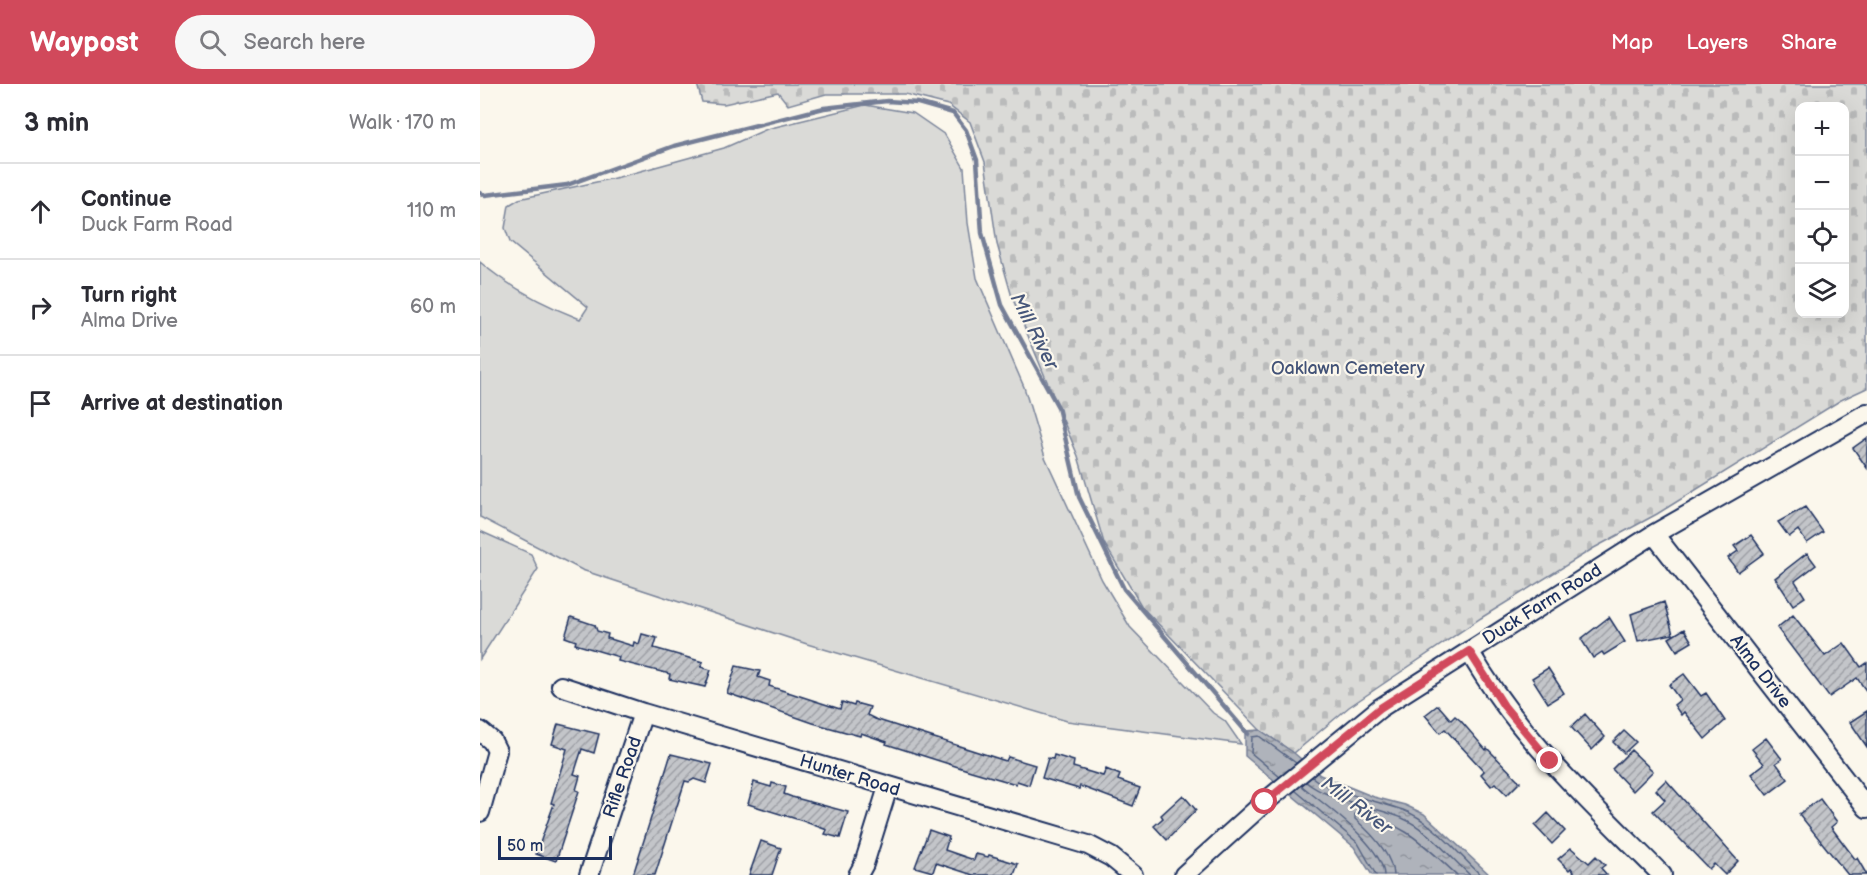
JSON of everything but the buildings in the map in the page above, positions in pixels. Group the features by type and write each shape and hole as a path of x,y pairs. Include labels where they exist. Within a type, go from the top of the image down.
{"street":[{"name":"Duck Farm Road","path":"1184,875 1265,802 1380,708 1654,534 1867,412"},
{"name":"Alma Drive","path":"1654,534 1867,808"},
{"path":"1469,651 1504,706 1530,741 1662,875"},
{"name":"Hunter Road","path":"561,686 888,787 1088,845 1111,857 1134,875"},
{"name":"Rifle Road","path":"589,875 643,713"},
{"path":"480,731 492,741 497,751 480,812"},
{"path":"858,875 864,864 888,787"}],"green space":[{"name":"Oaklawn Cemetery","path":"697,84 1867,84 1867,388 1841,400 1657,514 1594,548 1481,618 1349,707 1294,753 1260,730 1142,607 1104,543 1078,456 1012,297 997,244 985,162 970,122 948,105 905,94 826,94 788,105 778,92 724,104 702,102"},
{"path":"865,105 913,113 945,135 964,168 968,223 977,278 1024,387 1045,457 1102,580 1130,627 1213,713 1225,721 1241,744 1067,721 807,644 582,570 480,517 480,262 515,287 567,314 580,319 588,307 510,242 505,228 509,205 519,199 619,177 724,148 767,129"},
{"path":"480,531 531,554 538,569 480,659"}],"water":[{"path":"1260,730 1294,753 1320,775 1424,814 1490,875 1372,875 1354,847 1245,756 1245,731"}],"waterway":[{"name":"Mill River","path":"480,193 485,195 567,185 674,146 824,108 887,101 918,103 953,113 966,130 977,160 982,233 1002,305 1058,407 1079,497 1124,589 1248,734"}],"route":[{"path":"1265,802 1380,708 1469,651 1504,706 1530,741 1550,761"}]}
